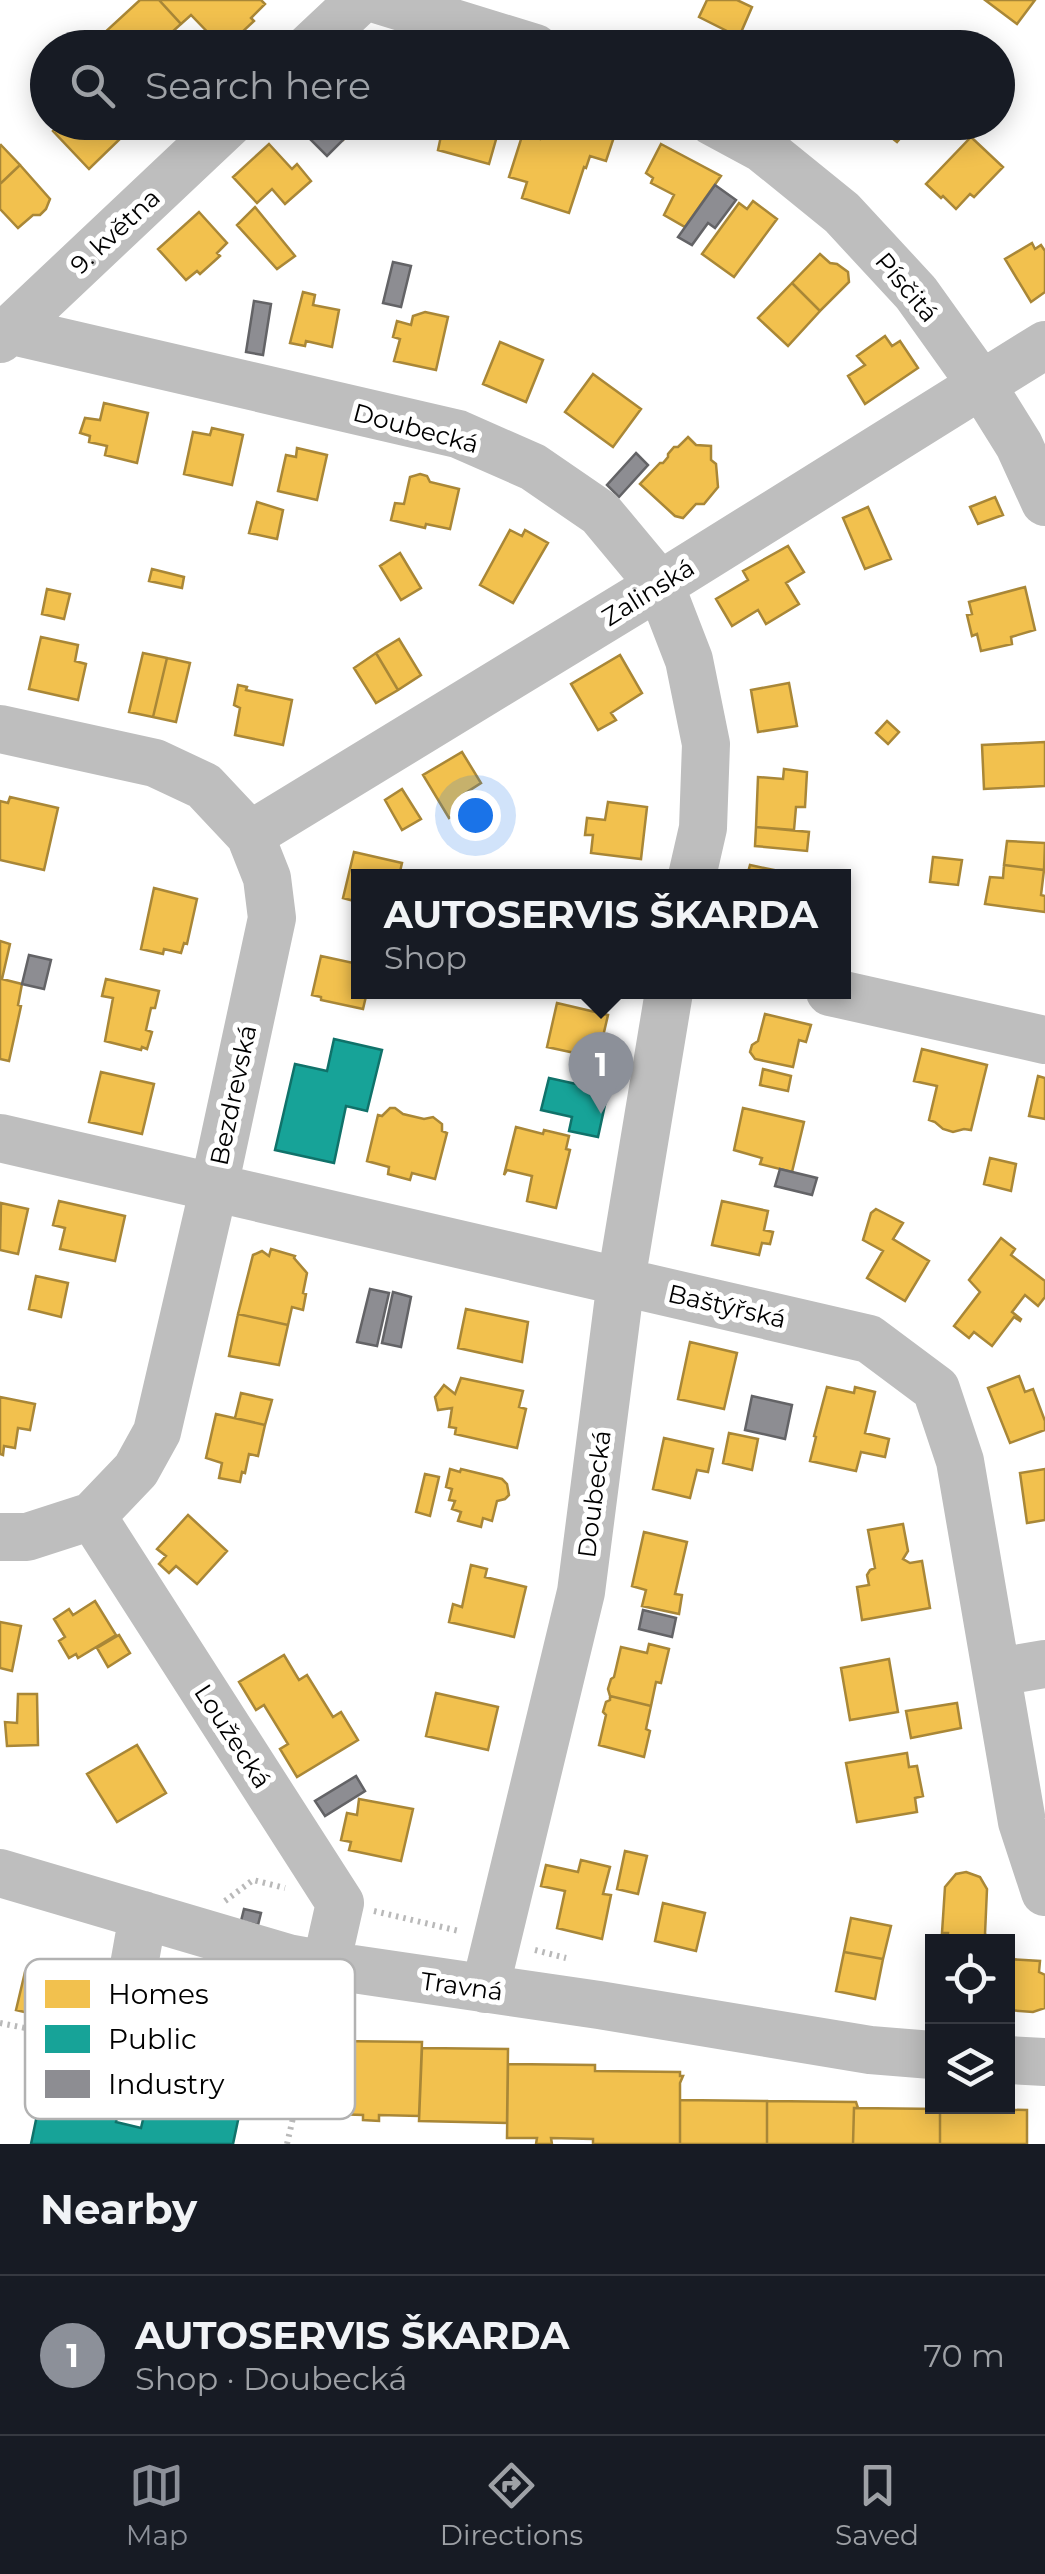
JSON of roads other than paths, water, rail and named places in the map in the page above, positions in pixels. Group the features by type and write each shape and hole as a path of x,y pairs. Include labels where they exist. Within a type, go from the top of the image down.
{"street":[{"path":"329,30 360,0"},
{"path":"380,0 477,30"},
{"name":"9. května","path":"4,335 211,140"},
{"name":"Písčitá","path":"746,140 842,213 916,293 1019,445 1045,502"},
{"name":"Doubecká","path":"4,335 458,434 533,467 600,513 660,585 689,660 706,744 703,828 694,869"},
{"name":"Zalinská","path":"250,834 1045,345"},
{"name":"Bezdrevská","path":"0,729 155,763 204,786 250,834 268,878 272,918 156,1432 136,1470 92,1516 28,1537 0,1537"},
{"path":"851,997 1045,1040"},
{"name":"Doubecká","path":"485,1989 582,1592 621,1281 668,999"},
{"name":"Baštýřská","path":"0,1138 869,1338 936,1389 960,1462 1022,1822 1045,1892"},
{"name":"Loužecká","path":"92,1516 340,1903 309,1959"},
{"path":"997,1672 1045,1664"},
{"name":"Travná","path":"0,1872 297,1959"},
{"path":"135,1959 143,1915"},
{"name":"Travná","path":"355,1969 870,2050 925,2054"},
{"path":"1015,2060 1045,2062"}],"place":[{"name":"AUTOSERVIS ŠKARDA","path":"601,1114"}]}
